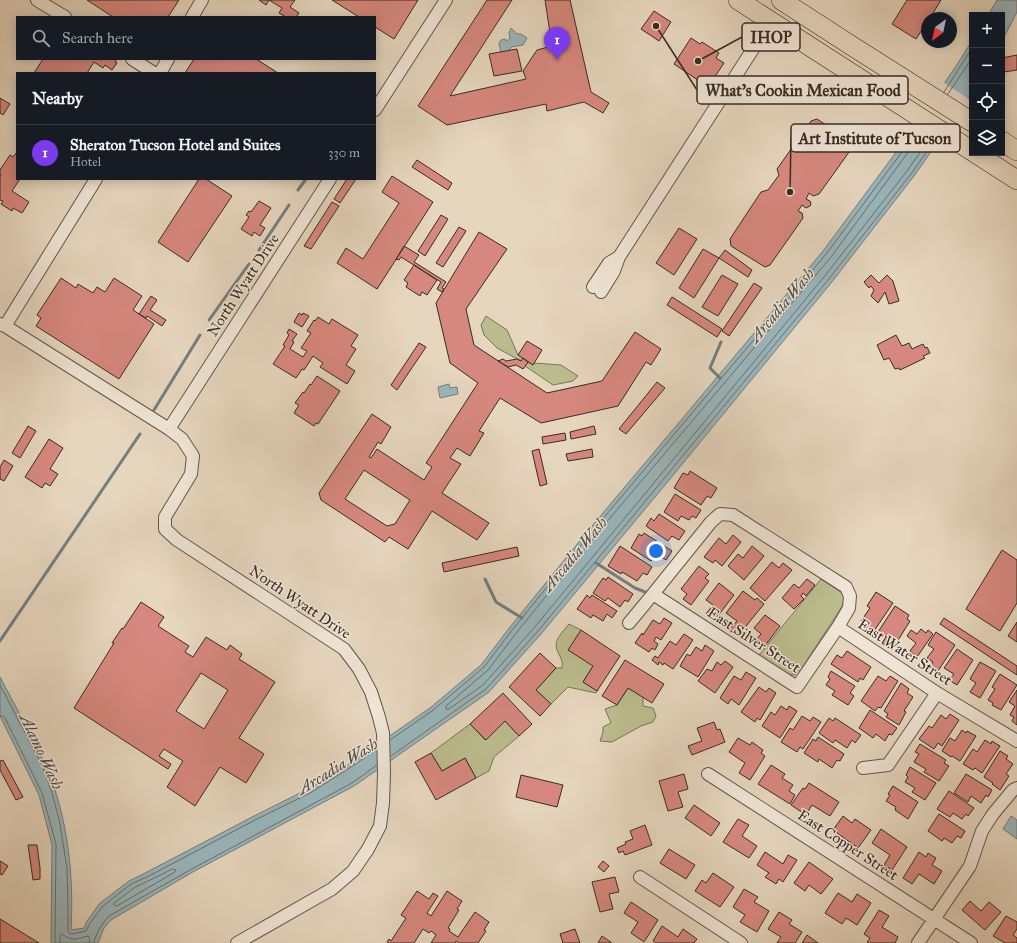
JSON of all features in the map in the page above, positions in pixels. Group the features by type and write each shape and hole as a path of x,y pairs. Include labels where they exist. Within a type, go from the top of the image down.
{"main road":[{"path":"738,0 969,149"},
{"path":"781,0 967,119"},
{"path":"1005,143 1017,150"},
{"path":"980,156 1017,180"}],"street":[{"path":"37,0 62,16"},
{"path":"193,16 202,0"},
{"path":"376,108 446,0"},
{"path":"597,289 609,263 619,257 771,21"},
{"path":"134,60 152,72"},
{"path":"161,72 167,60"},
{"path":"2,325 95,180"},
{"name":"North Wyatt Drive","path":"169,429 329,180"},
{"name":"North Wyatt Drive","path":"2,325 169,429 182,439 193,456 191,474 165,517 165,529 177,540 344,649 359,669 371,692 383,733 384,773 383,803 380,826 368,849 353,871 332,889 237,943"},
{"name":"East Water Street","path":"653,594 711,522 720,514 733,515 846,587 850,596 849,608 838,627 937,693 1017,741"},
{"path":"629,623 653,594"},
{"name":"East Silver Street","path":"653,594 797,687 838,627"},
{"path":"863,768 888,765 937,693"},
{"name":"East Copper Street","path":"708,774 971,943"},
{"path":"918,943 970,866 982,831 993,814 1013,790 1017,788"},
{"path":"640,877 741,943"}],"green space":[{"path":"486,316 507,330 518,355 523,358 521,361 497,348 484,335 481,325"},
{"path":"528,362 533,365 534,363 561,365 578,376 573,381 553,385 525,366"},
{"path":"821,579 842,593 844,598 843,605 800,671 795,675 787,674 759,655"},
{"path":"569,624 581,630 593,666 583,682 598,690 596,693 568,687 551,704 536,690 556,668 562,668 562,662 556,648 556,644 559,637"},
{"path":"628,688 643,697 643,706 653,708 656,716 653,722 641,726 612,742 600,741 603,727 611,723 605,709 617,705"},
{"path":"505,721 519,736 494,757 489,771 476,778 465,758 442,771 431,753 470,724 485,740"}],"water":[{"path":"997,0 1017,0 1017,12 1005,35 1005,12 990,12"},
{"path":"511,28 517,34 521,34 527,38 523,45 511,47 509,51 501,52 499,44 501,40 505,39 506,41 510,38 509,33"},
{"name":"Arcadia Wash","path":"969,46 969,97 914,176 831,283 670,479 541,634 489,692 354,786 191,873 111,920 104,928 98,943 51,943 52,845 39,795 0,716 0,677 33,739 54,785 60,806 68,847 72,910 71,930 84,928 87,921 100,903 129,881 308,789 346,766 430,708 481,665 587,532 823,251 914,128"},
{"path":"449,384 450,388 457,387 458,394 440,398 438,387"},
{"path":"1011,816 1017,820 1017,839 1003,829"}],"pier":[{"path":"943,82 969,99 935,150 909,132"}],"building":[{"path":"87,0 179,0 169,16 111,16"},
{"path":"259,0 269,0 266,5"},
{"path":"269,0 295,0 290,7 299,13 297,16 284,16 279,13 282,8"},
{"path":"332,0 418,0 394,39 376,28 376,16 357,16"},
{"path":"487,0 512,0 450,96 526,79 523,71 537,50 552,46 545,0 570,0 591,92 609,103 603,113 584,102 547,111 546,104 447,125 418,106"},
{"path":"907,0 941,0 934,12 921,12 921,31 916,39 892,24"},
{"path":"654,11 671,22 659,41 641,29"},
{"path":"691,38 700,44 702,42 719,53 716,58 724,63 708,87 674,64"},
{"path":"517,49 522,71 494,76 489,54"},
{"path":"1017,55 1017,70 1005,72 1005,57"},
{"path":"42,60 116,60 115,62 117,63 112,70 105,65 103,68 94,62 88,72 35,72"},
{"path":"193,60 258,60 276,72 186,72"},
{"path":"0,98 10,104 3,115 0,113"},
{"path":"817,119 850,141 852,148 819,194 813,196 809,193 806,199 810,201 810,206 806,208 802,205 798,211 802,213 803,218 770,265 765,267 731,246 730,239 761,192 768,190 779,175 777,169 811,121"},
{"path":"16,153 16,180 19,180 12,191 29,202 22,213 13,208 12,211 1,204 3,201 0,200 0,170 10,155 13,157"},
{"path":"417,160 452,183 448,190 412,167"},
{"path":"392,176 433,202 377,289 337,263 346,248 363,259 399,203 382,192"},
{"path":"198,180 208,180 232,196 188,262 158,242"},
{"path":"346,180 355,180 340,203 334,199"},
{"path":"259,201 271,208 260,225 265,228 260,236 254,232 252,236 241,229 249,217 246,215 249,211 251,212"},
{"path":"332,202 339,206 311,249 304,246"},
{"path":"441,215 448,219 425,256 418,251"},
{"path":"459,227 466,231 443,267 436,263"},
{"path":"679,228 697,239 674,275 656,263"},
{"path":"479,232 507,249 466,309 474,345 547,393 602,381 635,332 661,349 651,365 646,362 618,406 541,423 500,398 479,431 484,433 470,456 457,448 450,458 461,464 442,493 489,523 477,540 432,511 408,549 389,537 385,542 321,500 319,493 372,414 391,427 381,444 378,442 369,457 371,458 377,449 424,480 432,467 426,463 478,383 450,363 436,303","holes":["364,470 410,500 395,524 387,526 345,499"]},
{"path":"404,246 419,255 414,262 446,282 442,288 444,289 442,292 437,289 441,282 401,257 399,260 396,259"},
{"path":"703,249 719,258 694,298 679,288"},
{"path":"725,250 752,270 748,277 719,258"},
{"path":"414,265 437,280 427,295 422,292 420,296 406,287 408,283 404,280"},
{"path":"722,275 738,284 718,316 702,307"},
{"path":"871,275 879,283 887,275 893,281 899,301 889,304 885,292 878,303 871,296 874,290 871,286 869,288 864,282"},
{"path":"61,278 76,288 78,284 93,293 97,287 105,292 114,278 142,296 133,310 154,324 119,379 36,326 41,318 37,315"},
{"path":"754,283 762,288 729,336 722,331"},
{"path":"151,296 157,300 150,310 166,320 162,326 147,316 146,318 139,314"},
{"path":"672,297 722,329 717,337 667,305"},
{"path":"299,313 309,316 302,327 294,322"},
{"path":"318,317 329,324 332,319 358,335 351,346 356,349 346,365 355,371 347,384 320,367 323,363 313,356 304,370 302,369 296,378 273,364 285,346 283,345 289,335 287,333 289,329 297,334 292,341 294,342 290,349 303,357 307,351 301,348 311,333 307,331 314,320 315,321"},
{"path":"896,335 902,346 909,343 912,349 923,344 925,348 927,347 930,353 923,356 925,358 900,370 899,368 895,369 889,358 884,360 877,345"},
{"path":"527,341 542,350 533,365 518,355"},
{"path":"419,343 426,347 397,390 391,385"},
{"path":"523,358 528,362 523,369 516,365 508,367 498,361 503,359 506,361 517,359 521,361"},
{"path":"317,376 340,391 318,424 316,423 314,426 294,413 299,405 295,403"},
{"path":"657,382 665,388 626,434 619,429"},
{"path":"28,426 36,431 20,458 12,453"},
{"path":"594,426 596,434 571,439 570,432"},
{"path":"565,433 566,440 543,444 542,437"},
{"path":"49,439 63,448 50,469 58,474 50,486 45,483 42,488 25,477"},
{"path":"539,449 547,484 540,486 532,451"},
{"path":"592,449 593,457 568,461 566,454"},
{"path":"4,460 13,466 4,481 0,479 0,467"},
{"path":"690,471 717,488 711,498 707,496 701,505 674,488 683,473 688,475"},
{"path":"675,494 701,510 696,518 692,516 689,520 681,516 678,521 664,512"},
{"path":"659,514 685,531 679,540 672,536 668,541 646,526 651,518 654,521"},
{"path":"644,533 672,551 666,560 656,554 651,561 631,548 639,534 642,536"},
{"path":"733,535 741,542 722,566 715,560 713,563 704,557 719,538 726,544"},
{"path":"620,546 652,567 647,575 643,573 637,581 608,566"},
{"path":"752,546 764,556 744,580 728,566 738,554 743,558"},
{"path":"517,547 519,556 444,572 442,563"},
{"path":"1002,550 1017,560 1017,603 1000,631 966,609"},
{"path":"772,562 779,568 783,563 792,570 765,601 750,588"},
{"path":"699,566 709,574 705,578 709,581 691,605 683,599 687,594 681,589"},
{"path":"608,577 633,594 628,602 625,600 620,607 608,598 605,601 593,593 603,578 606,580"},
{"path":"807,579 815,585 806,596 803,593 801,596 804,599 794,609 782,598 794,584 799,588"},
{"path":"719,583 734,595 714,621 706,614 713,605 706,600"},
{"path":"743,591 755,600 757,598 764,604 738,636 729,630 737,621 726,613"},
{"path":"876,592 893,603 872,634 865,629 867,625 861,621 870,608 867,606"},
{"path":"587,595 590,598 592,595 617,611 612,618 607,614 603,621 593,615 591,618 577,609"},
{"path":"141,602 164,617 158,626 189,646 185,652 193,657 206,637 227,650 230,645 242,654 239,659 275,682 239,738 264,754 246,783 220,767 195,806 167,787 183,761 164,749 159,756 171,764 168,769 74,708 114,643 112,643 122,628 123,629","holes":["201,673 228,690 204,729 176,711"]},
{"path":"895,606 909,615 907,619 910,621 892,650 882,643 886,637 878,632"},
{"path":"765,615 780,626 764,647 756,640 761,634 754,628"},
{"path":"664,618 672,623 661,640 656,637 654,641 658,644 655,650 652,648 649,652 635,643 642,633 643,635 653,620 660,624"},
{"path":"944,618 1017,666 1017,675 940,624"},
{"path":"1017,622 1017,642 1008,636"},
{"path":"921,629 926,633 928,630 933,634 917,657 910,651 916,643 907,636 911,630 917,634"},
{"path":"581,630 620,656 597,691 583,682 593,666 568,650"},
{"path":"936,632 955,645 938,671 930,666 933,662 927,658 934,649 928,645"},
{"path":"684,634 693,640 673,669 664,663 663,665 659,662 658,665 652,660 655,656 658,658 670,641 676,645"},
{"path":"705,645 714,651 698,677 680,666 687,654 690,656 696,647 702,651"},
{"path":"957,649 973,660 957,685 949,680 954,674 944,668"},
{"path":"847,651 871,667 863,680 860,678 858,682 831,664 837,655 842,658"},
{"path":"540,653 556,668 536,690 551,704 540,716 509,687"},
{"path":"625,660 664,684 652,703 628,688 617,705 602,696"},
{"path":"725,661 733,667 715,693 698,681 707,669 712,671 717,662 721,665"},
{"path":"980,662 996,671 980,698 970,692 976,683 970,679"},
{"path":"831,671 855,686 850,693 854,696 848,705 832,695 835,691 826,685 830,679 828,677"},
{"path":"746,672 756,678 739,705 731,699 728,704 720,698 734,676 741,680"},
{"path":"1000,674 1017,685 1001,710 992,705 993,703 988,700 995,689 992,687"},
{"path":"878,676 886,681 890,676 898,681 881,708 878,707 875,711 861,701"},
{"path":"901,683 909,689 907,693 913,697 904,711 906,712 899,725 886,717 888,714 884,711"},
{"path":"759,687 766,692 769,688 776,693 760,720 757,718 755,722 741,712"},
{"path":"1017,690 1017,725 1012,721 1014,717 1010,715 1015,706 1009,702"},
{"path":"503,693 532,724 519,736 505,721 486,740 470,724"},
{"path":"781,706 787,710 789,706 797,711 780,738 762,726 771,712 775,715"},
{"path":"870,710 897,728 892,735 889,734 885,741 876,734 873,738 859,728"},
{"path":"950,714 959,720 942,746 938,743 934,749 919,739 929,726 932,728 941,715 946,719"},
{"path":"802,716 810,721 813,717 821,722 803,749 800,747 797,752 781,742 790,728 793,730"},
{"path":"829,718 833,721 835,718 861,735 855,743 852,740 847,748 835,740 833,743 819,733"},
{"path":"714,722 717,730 720,729 725,742 692,755 688,746 702,741 697,728"},
{"path":"962,730 976,736 960,761 942,751 950,738 955,741"},
{"path":"818,737 844,754 840,761 837,760 832,768 819,759 818,762 804,753 813,739 816,741"},
{"path":"738,738 750,745 752,742 763,750 761,753 765,756 750,780 739,773 745,763 729,752"},
{"path":"985,740 991,744 992,741 1000,746 982,773 975,768 973,770 963,764 973,749 977,752"},
{"path":"920,744 946,760 944,763 949,766 939,781 924,772 926,769 914,762 919,754 915,752"},
{"path":"1000,751 1008,756 1006,759 1013,764 1006,774 1009,776 1000,790 984,777"},
{"path":"431,753 442,771 465,758 476,778 436,800 415,762"},
{"path":"3,760 23,797 16,800 0,770 0,761"},
{"path":"771,765 785,774 782,778 793,785 789,791 795,795 790,804 758,784"},
{"path":"910,767 936,783 925,800 912,792 915,788 905,782 908,777 906,775"},
{"path":"684,774 688,789 678,792 683,807 668,811 659,781"},
{"path":"966,774 992,790 988,797 986,795 981,803 971,796 968,802 954,793"},
{"path":"521,775 563,785 557,807 516,797"},
{"path":"809,783 839,802 830,816 812,805 806,815 791,805 803,788 805,789"},
{"path":"893,786 918,802 908,819 895,810 896,807 886,801"},
{"path":"949,791 974,808 968,816 966,814 962,819 953,813 950,817 937,809"},
{"path":"694,805 720,823 711,836 685,818"},
{"path":"939,814 965,831 961,838 957,836 952,843 944,838 942,841 928,831"},
{"path":"843,816 852,823 855,819 871,830 858,848 833,830"},
{"path":"738,819 749,825 742,836 757,846 749,858 723,842"},
{"path":"645,825 652,845 625,855 623,851 619,853 617,848 626,844 625,842 633,839 630,831"},
{"path":"881,829 907,847 892,870 884,865 890,855 872,843"},
{"path":"28,845 37,845 40,879 33,880"},
{"path":"669,849 695,865 686,879 660,863"},
{"path":"765,852 783,864 788,855 797,860 783,882 779,879 776,884 765,877 769,873 757,865"},
{"path":"919,852 926,857 928,853 936,858 932,865 942,871 934,884 919,874 912,884 903,878"},
{"path":"0,861 8,866 2,875 0,874"},
{"path":"603,861 609,866 604,872 598,867"},
{"path":"809,862 833,879 821,894 809,885 805,891 794,883"},
{"path":"713,873 734,887 720,907 695,891 702,880 706,883"},
{"path":"615,877 619,892 609,894 613,909 600,912 592,882"},
{"path":"744,889 758,897 754,902 769,911 757,932 740,922 745,915 733,907"},
{"path":"417,891 429,899 433,893 438,896 427,913 431,916 447,891 462,901 457,909 459,910 448,928 450,929 449,931 458,937 475,912 489,922 484,930 486,931 478,943 459,943 456,941 455,943 431,943 436,935 431,931 429,933 423,929 414,943 387,942 389,939 391,941 406,918 401,915"},
{"path":"838,893 852,902 857,894 871,903 857,925 846,918 842,924 825,913"},
{"path":"970,901 981,911 989,902 1001,912 985,930 962,910"},
{"path":"631,902 658,920 644,942 631,933 638,922 624,913"},
{"path":"879,910 889,916 882,927 898,937 895,943 867,942 870,938 864,934"},
{"path":"779,912 792,920 789,924 802,932 795,943 777,943 781,937 768,929"},
{"path":"1006,916 1017,922 1017,929 1013,935 1017,938 1017,943 1005,943 993,936"},
{"path":"0,919 39,943 0,943"},
{"path":"662,926 678,937 683,929 697,939 694,943 656,943 653,941"},
{"path":"575,929 580,943 563,943 560,934"},
{"path":"807,935 818,943 802,943"},
{"path":"602,936 612,943 598,943"}],"waterway":[{"path":"298,190 305,180"},
{"path":"259,250 289,205"},
{"path":"209,320 249,264"},
{"path":"154,410 200,335"},
{"path":"720,378 710,368 721,342"},
{"path":"0,641 140,434"},
{"path":"596,563 635,588 645,592"},
{"path":"485,579 496,602 522,618"}],"place":[{"name":"What’s Cookin Mexican Food","path":"656,26"},
{"name":"Sheraton Tucson Hotel and Suites","path":"557,60"},
{"name":"IHOP","path":"698,61"},
{"name":"Art Institute of Tucson","path":"790,192"}],"water label":[{"name":"Alamo Wash","path":"42,751"}]}
